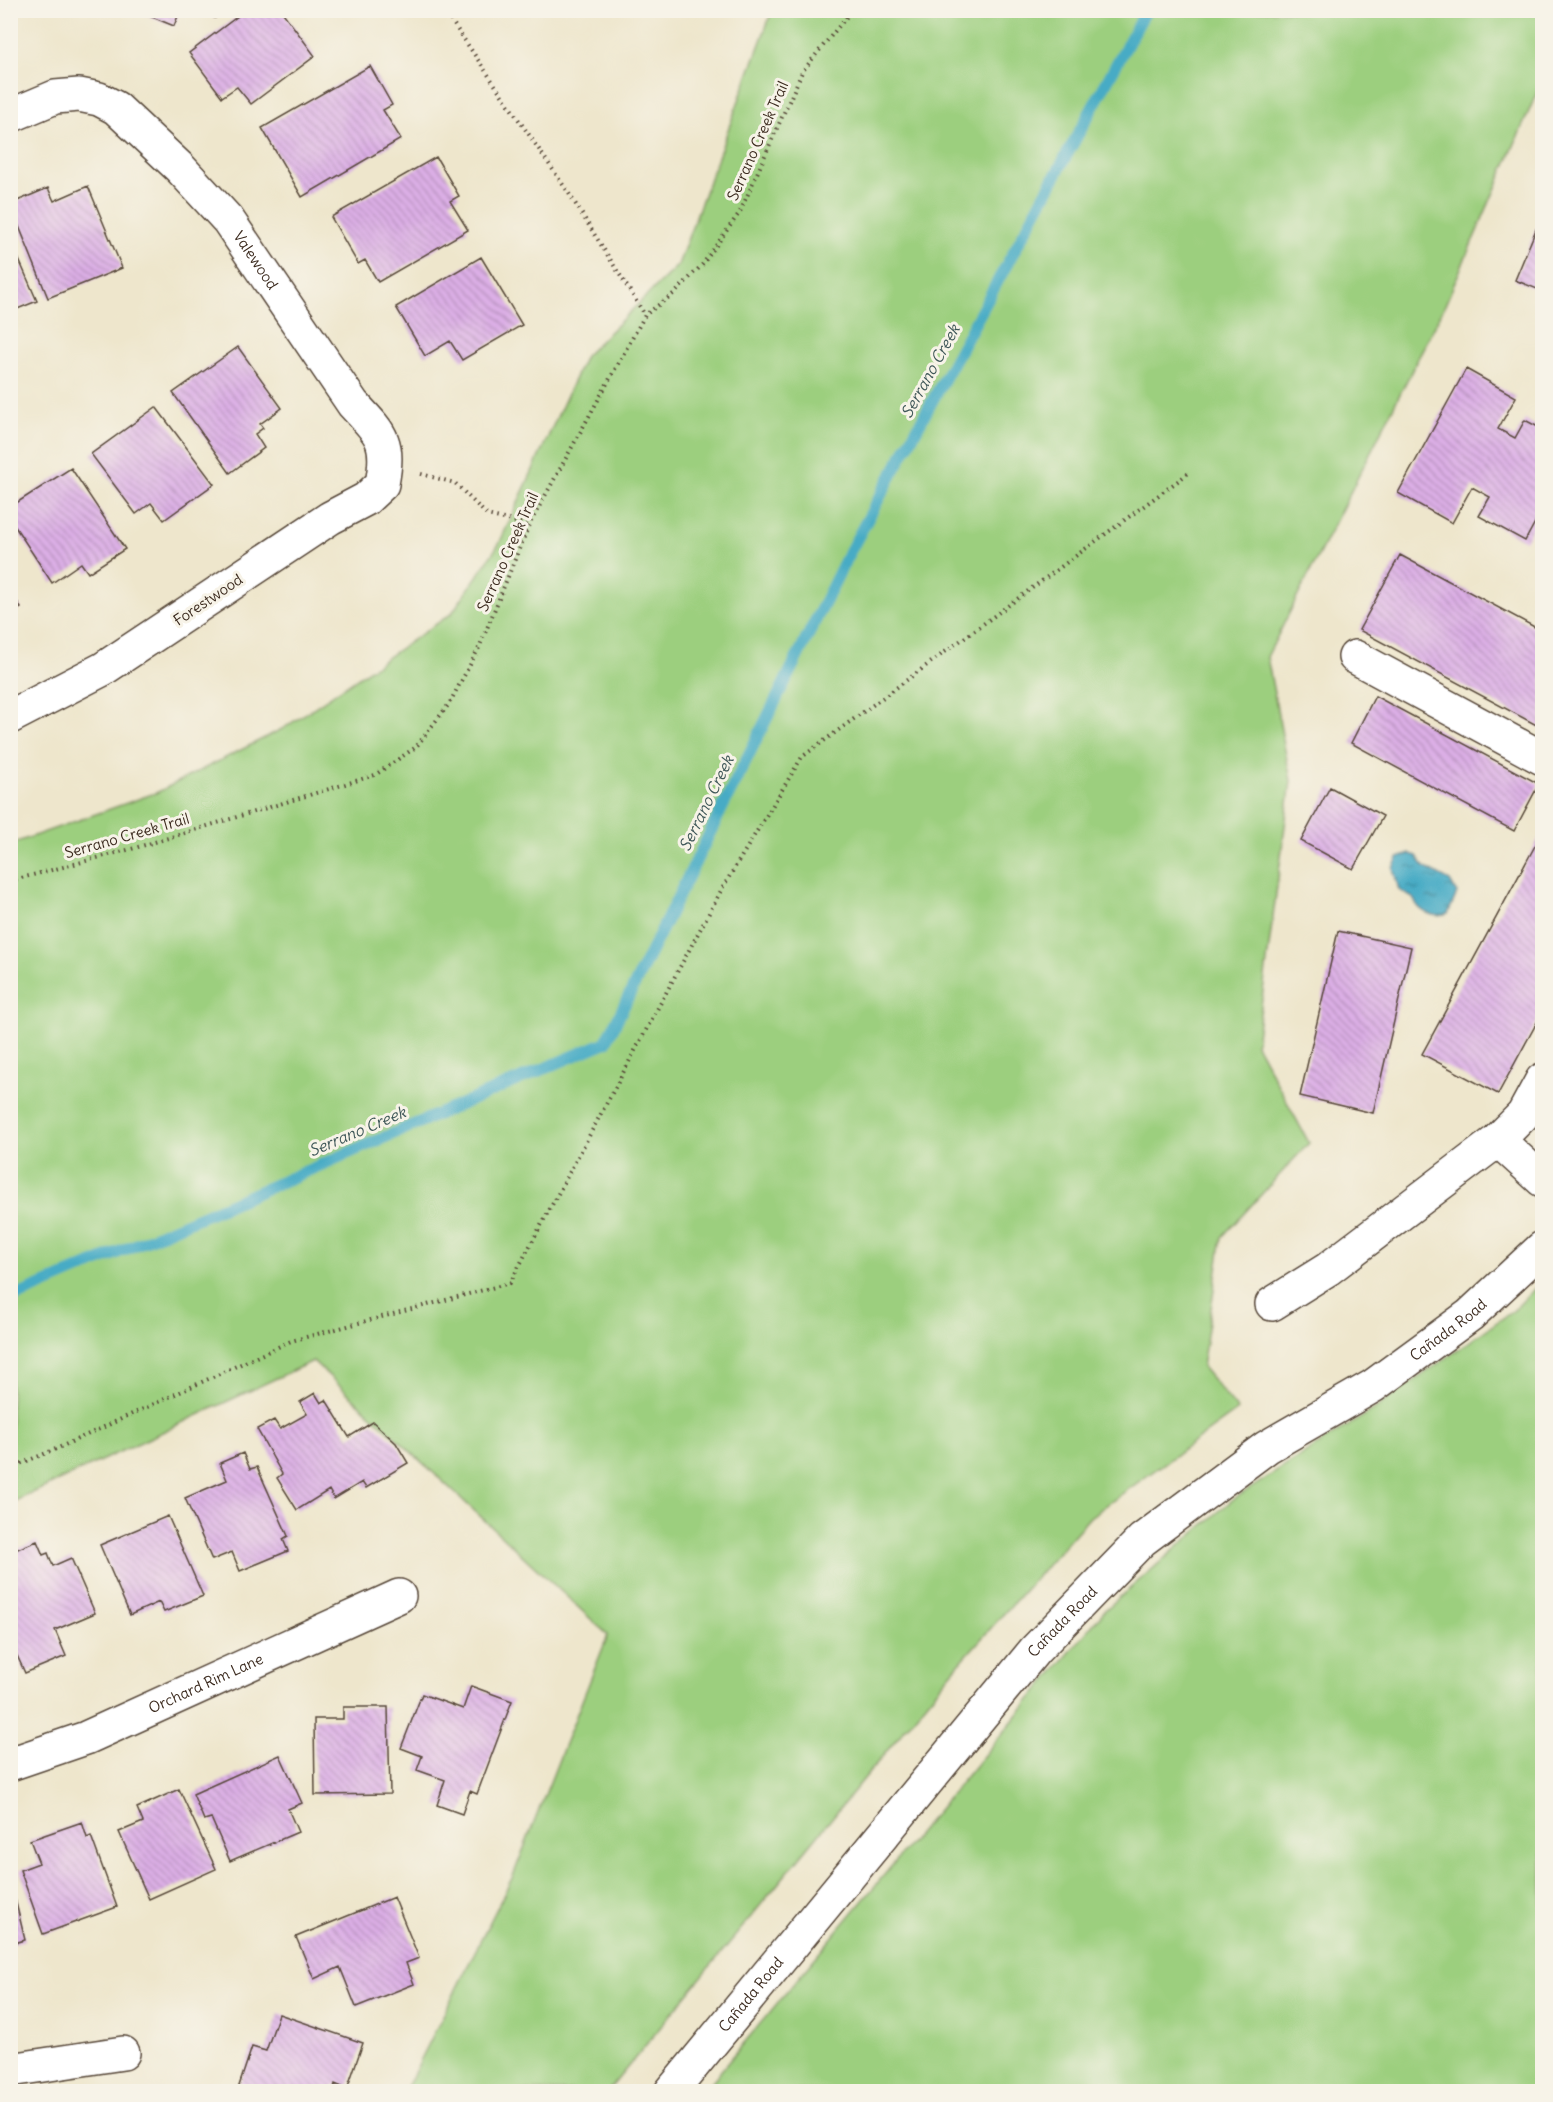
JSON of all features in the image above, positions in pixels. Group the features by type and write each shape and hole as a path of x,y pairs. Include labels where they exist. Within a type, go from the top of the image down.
{"street":[{"name":"Valewood","path":"10,116 55,97 79,95 99,99 116,108 180,168 228,220 353,404 376,429 386,446 386,464"},
{"name":"Forestwood","path":"10,717 103,669 330,518 366,499 382,484 386,464"},
{"path":"1356,657 1542,758"},
{"path":"1272,1304 1328,1269 1498,1140 1522,1114 1542,1080"},
{"path":"1498,1140 1542,1180"},
{"name":"Cañada Road","path":"671,2091 1035,1650 1142,1540 1267,1447 1373,1386 1470,1315 1542,1248"},
{"name":"Orchard Rim Lane","path":"10,1764 86,1738 399,1596"},
{"path":"10,2070 123,2053"}],"path":[{"path":"444,10 568,192 645,315"},
{"name":"Serrano Creek Trail","path":"10,882 135,848 375,775 416,747 449,704 479,648 530,525 645,315 676,292 702,265 740,212 802,72 852,10"},
{"path":"386,464 455,483 488,515 530,525"},
{"path":"10,1468 291,1341 510,1283 723,887 802,757 1190,472"}],"green space":[{"path":"772,11 1542,11 1542,81 1445,305 1267,657 1291,781 1256,1044 1309,1143 1222,1237 1202,1367 1238,1410 1090,1517 950,1674 608,2091 405,2091 513,1876 608,1635 313,1361 11,1503 11,844 158,792 284,728 452,613 499,544 585,356 678,265"},
{"path":"1542,1281 1542,2091 704,2091 1105,1610 1232,1500 1373,1410 1514,1310"}],"water":[{"path":"1410,854 1417,856 1424,867 1450,881 1457,893 1448,914 1437,916 1427,913 1413,898 1399,890 1393,868 1398,858"}],"building":[{"path":"135,10 192,10 190,15 180,11 174,26"},
{"path":"195,10 218,10 215,18"},
{"path":"246,10 281,10 315,56 251,104 237,87 222,97 189,53"},
{"path":"370,66 392,105 383,110 401,139 302,197 262,128"},
{"path":"436,157 459,196 450,201 468,230 378,282 365,260 358,264 331,217"},
{"path":"88,186 122,268 48,298 10,204 48,188 54,201"},
{"path":"1542,215 1542,291 1515,280"},
{"path":"10,239 37,301 10,312"},
{"path":"481,257 522,325 462,360 450,341 425,356 396,307"},
{"path":"238,347 282,408 260,424 263,428 255,434 264,448 230,473 173,393"},
{"path":"1466,369 1516,397 1498,429 1515,438 1525,420 1542,429 1542,519 1538,517 1525,541 1479,516 1490,497 1472,487 1452,523 1398,493"},
{"path":"156,407 214,484 164,520 151,503 136,514 91,454"},
{"path":"71,468 125,549 88,573 81,563 52,583 10,519 10,507"},
{"path":"1400,555 1542,631 1542,728 1359,630"},
{"path":"10,590 21,608 10,614"},
{"path":"1375,696 1539,784 1514,831 1351,743"},
{"path":"1330,787 1383,816 1353,869 1301,841"},
{"path":"1542,833 1542,1013 1498,1094 1422,1054"},
{"path":"1338,931 1411,947 1373,1113 1300,1096"},
{"path":"315,1393 321,1403 326,1400 349,1437 373,1422 396,1443 408,1463 366,1488 362,1482 334,1499 329,1490 297,1510 277,1478 282,1474 257,1429 274,1420 280,1429 307,1414 300,1402"},
{"path":"243,1453 250,1469 257,1467 288,1536 283,1539 288,1551 240,1571 232,1552 212,1560 185,1498 227,1480 220,1463"},
{"path":"168,1516 203,1596 164,1612 159,1602 130,1615 100,1545"},
{"path":"37,1541 43,1555 48,1553 53,1566 71,1558 95,1613 55,1630 66,1656 25,1673 10,1640 10,1552"},
{"path":"471,1686 512,1701 477,1794 470,1791 462,1814 437,1805 445,1780 417,1770 422,1756 401,1748 422,1694 463,1709"},
{"path":"343,1707 388,1707 390,1794 315,1795 314,1719 343,1719"},
{"path":"280,1755 302,1803 288,1809 298,1832 230,1861 211,1818 204,1820 193,1794"},
{"path":"179,1789 216,1869 149,1899 119,1832 143,1822 137,1808"},
{"path":"82,1822 87,1838 91,1836 117,1907 43,1934 20,1870 39,1863 30,1840"},
{"path":"10,1878 25,1940 10,1944"},
{"path":"394,1897 419,1958 406,1963 414,1984 356,2007 340,1967 314,1979 296,1937"},
{"path":"279,2014 363,2043 347,2089 335,2084 333,2092 237,2092 252,2047 266,2051"}],"waterway":[{"name":"Serrano Creek","path":"10,1299 606,1042 848,555 1146,10"}]}
